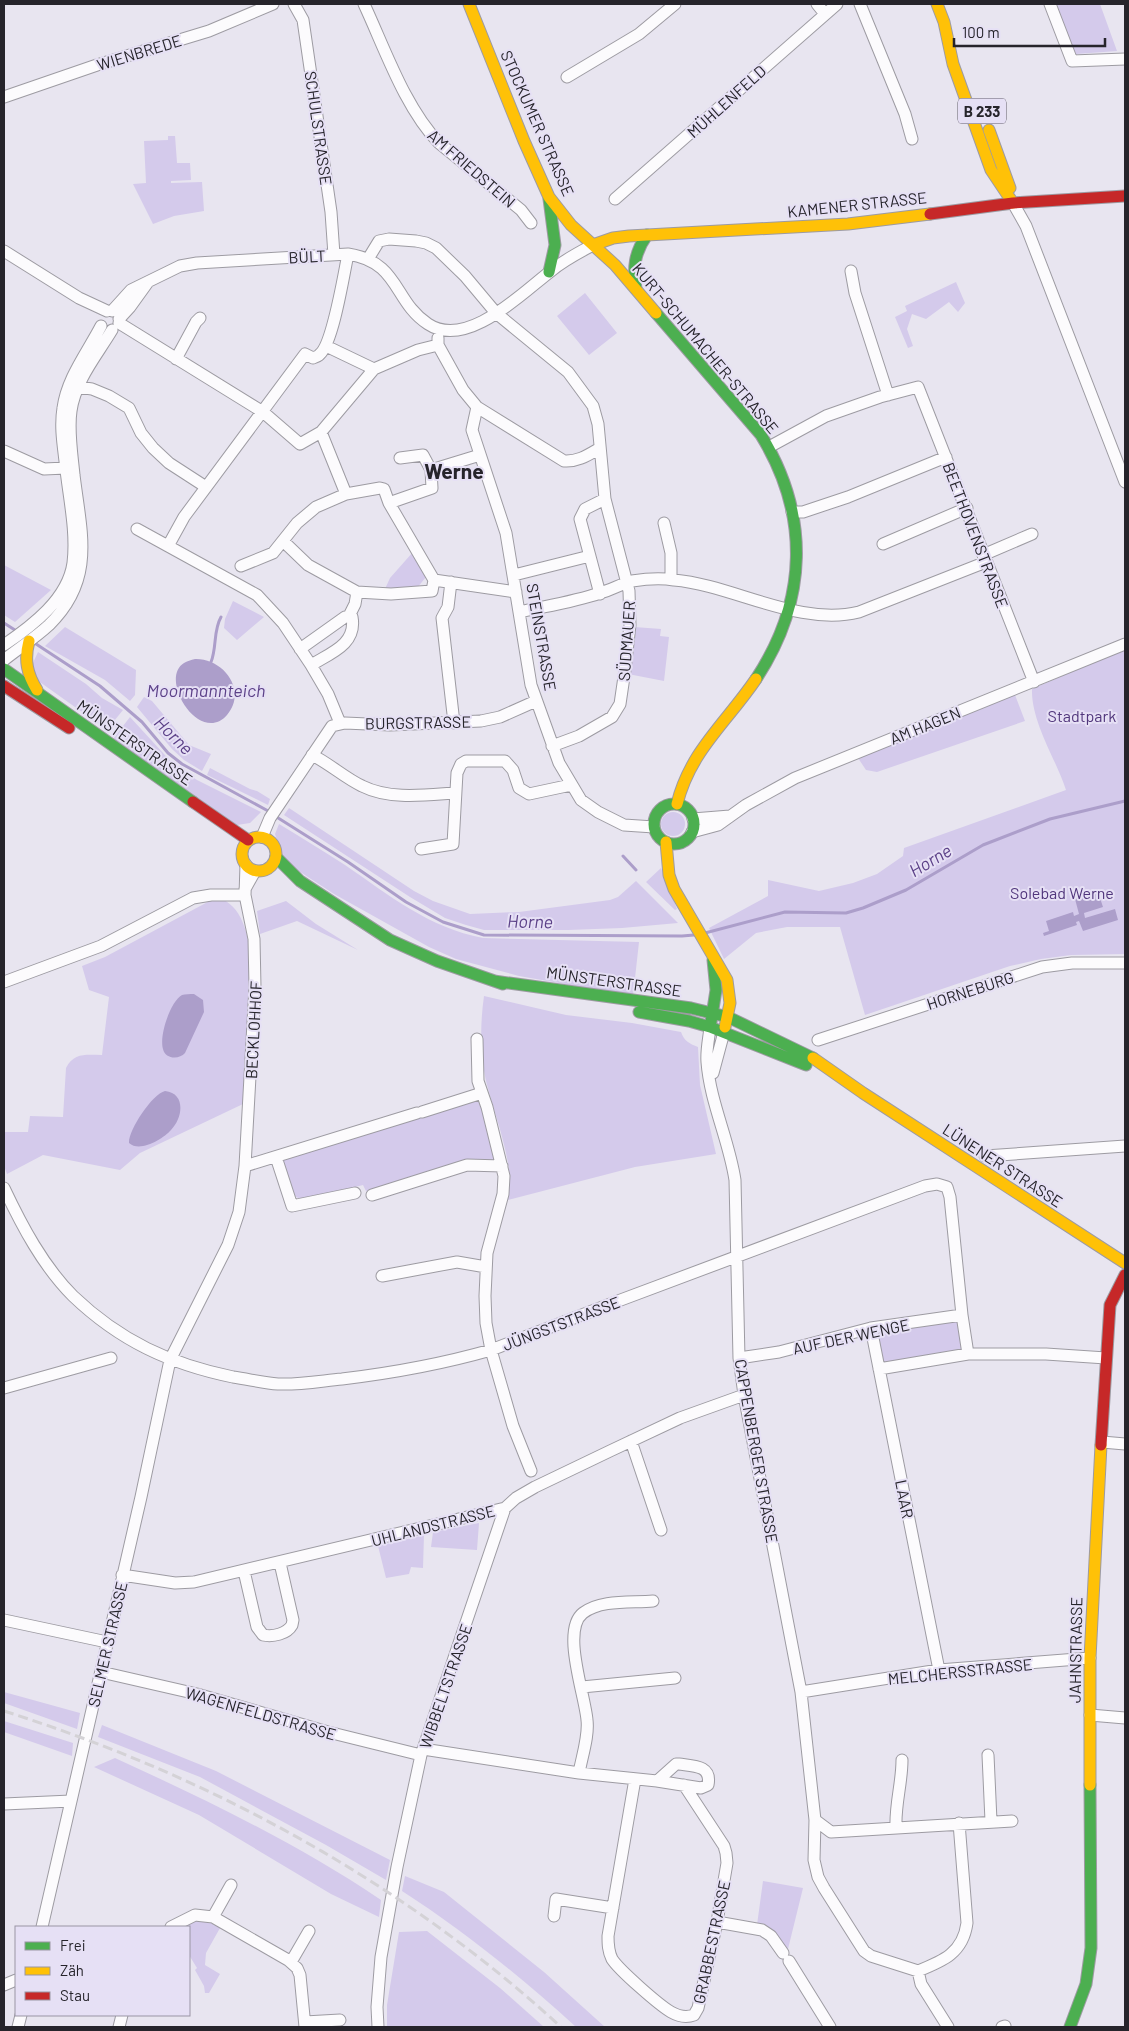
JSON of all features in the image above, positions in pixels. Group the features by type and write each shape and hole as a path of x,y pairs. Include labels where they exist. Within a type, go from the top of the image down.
{"main road":[{"name":"STOCKUMER STRASSE","path":"469,4 549,197 567,221 593,245"},
{"name":"B 233","path":"937,4 944,22 946,42 953,64 991,170 1016,207"},
{"name":"KAMENER STRASSE","path":"593,245 613,238 848,224 1125,196"},
{"path":"549,197 555,245 549,272"},
{"path":"636,289 634,257 638,246 647,235"},
{"name":"KURT-SCHUMACHER-STRASSE","path":"593,245 615,265 636,289 730,398 769,447 779,467 792,512 797,553 789,608 775,646 760,671 694,758 684,777 677,804"},
{"path":"31,635 14,648 40,694"},
{"name":"MÜNSTERSTRASSE","path":"4,669 245,844"},
{"name":"MÜNSTERSTRASSE","path":"4,686 134,769 245,844"},
{"path":"679,896 677,854 680,843 692,832 693,819 687,809 677,804 671,804 656,814 654,826 660,838 666,842 680,843"},
{"path":"257,836 262,837 271,841 274,845 272,862 260,871 251,868 242,858 245,844 257,836"},
{"path":"666,842 669,875 674,889 727,980 730,998 724,1032"},
{"name":"MÜNSTERSTRASSE","path":"272,862 390,940 437,961 530,993 689,1021 710,1027"},
{"path":"710,1027 716,990 713,957"},
{"name":"MÜNSTERSTRASSE","path":"494,981 691,1008 728,1017"},
{"name":"LÜNENER STRASSE","path":"728,1017 782,1041 821,1062 863,1093 1125,1263"},
{"name":"LÜNENER STRASSE","path":"710,1027 794,1059 863,1093"},
{"name":"JAHNSTRASSE","path":"1070,2027 1086,1984 1091,1948 1090,1658 1092,1596 1110,1305 1125,1275"}],"street":[{"name":"WIENBREDE","path":"4,97 209,30 273,4"},
{"name":"SCHULSTRASSE","path":"294,4 303,20 331,212 334,255"},
{"name":"AM FRIEDSTEIN","path":"364,4 411,104 429,132 440,144 521,210 531,223"},
{"path":"567,77 639,34 676,4"},
{"path":"817,4 825,14"},
{"name":"MÜHLENFELD","path":"615,199 837,4"},
{"path":"860,4 892,79 912,139"},
{"path":"1050,4 1072,61 1125,59"},
{"path":"1016,207 1121,459 1125,482"},
{"name":"SÜDMAUER","path":"368,259 379,241 407,240 426,243 436,248 451,261 496,313 568,372 593,406 598,424 606,499 631,603 622,694 612,718 579,736 552,746"},
{"path":"593,245 568,258 496,313 469,328 454,330 438,329 438,345 463,390 477,407 564,461 576,460 600,448"},
{"path":"4,251 79,298 110,320 263,412 300,444 321,432 374,369 418,350 438,345"},
{"name":"BÜLT","path":"73,386 110,320 131,290 180,266 197,263 348,254 368,259 385,270 422,320 438,329"},
{"path":"168,546 184,518 206,487 305,354 313,358 320,355 326,346 340,295 348,254"},
{"path":"769,447 826,416 888,395 855,293 851,271"},
{"path":"176,359 200,318"},
{"path":"326,346 374,369"},
{"path":"31,635 66,583 72,565 73,536 62,432 62,411 73,386"},
{"path":"73,386 109,396 129,408 141,432 153,448 169,463 206,487"},
{"path":"4,660 14,648 50,624 76,589 81,567 82,540 70,431 73,386"},
{"name":"BEETHOVENSTRASSE","path":"888,395 918,387 1034,682"},
{"name":"STEINSTRASSE","path":"477,407 472,430 506,533 528,667 536,701 539,704 558,763 581,800 611,820 632,827 654,826"},
{"path":"321,432 346,494"},
{"path":"4,452 44,469 66,468"},
{"path":"389,503 432,488 431,470 423,455 400,458"},
{"path":"431,470 480,455"},
{"path":"792,512 803,512 848,497 946,457"},
{"path":"241,566 273,553 297,523 316,507 346,494 382,488 434,580 432,591 391,594 357,592 308,565 283,541"},
{"name":"SÜDMAUER","path":"600,594 580,519 585,509 606,499"},
{"path":"883,544 967,508"},
{"path":"664,523 670,553 672,579"},
{"path":"137,529 257,595 283,623 311,664 328,694 340,723 332,726 327,732 270,818 262,837"},
{"path":"519,612 600,594 633,581 672,579 695,582 815,615 854,614 985,558 1032,534"},
{"path":"514,575 590,556"},
{"path":"434,580 516,592"},
{"path":"450,582 448,607 442,618 454,723"},
{"path":"300,649 349,616 357,592"},
{"path":"311,664 340,648 348,641 353,625 352,616 349,616"},
{"name":"AM HAGEN","path":"692,832 718,825 746,805 795,778 1125,644"},
{"name":"BURGSTRASSE","path":"340,723 454,723 500,717 536,701"},
{"path":"312,755 363,787 388,794 419,796 455,793"},
{"path":"421,849 453,844 455,793 459,767 466,761 505,761 513,770 519,788 529,794 572,785"},
{"name":"AM HAGEN","path":"693,819 730,816"},
{"name":"BECKLOHHOF","path":"170,1360 228,1245 239,1212 245,1166 256,959 245,892 251,868"},
{"path":"4,982 101,946 192,898 245,892"},
{"name":"HORNEBURG","path":"818,1040 1042,968 1072,963 1125,963"},
{"name":"CAPPENBERGER STRASSE","path":"710,1027 707,1062 713,1097 732,1160 735,1180 739,1358 744,1395 801,1692 815,1820 814,1860 818,1877 864,1951 872,1956 918,1971"},
{"name":"CAPPENBERGER STRASSE","path":"711,1082 715,1060 724,1032"},
{"path":"477,1039 477,1064 482,1093 502,1166 503,1194 491,1233 486,1267 485,1296 490,1350 513,1426 531,1471"},
{"path":"245,1166 482,1093"},
{"path":"985,1156 1125,1146"},
{"path":"276,1157 292,1206 355,1192"},
{"path":"372,1195 467,1165 502,1166"},
{"name":"JÜNGSTSTRASSE","path":"4,1188 42,1257 73,1295 119,1332 170,1360 222,1374 278,1384 334,1380 420,1368 490,1350 925,1186 937,1184 947,1188 950,1197 962,1316"},
{"path":"382,1276 457,1262 486,1267"},
{"path":"962,1316 968,1354"},
{"name":"AUF DER WENGE","path":"739,1358 779,1352 871,1328 962,1316"},
{"name":"LAAR","path":"871,1328 939,1670"},
{"path":"879,1369 968,1354 1046,1354 1106,1358"},
{"path":"4,1388 111,1358"},
{"name":"SELMER STRASSE","path":"42,1926 141,1497 170,1360"},
{"name":"UHLANDSTRASSE","path":"122,1576 175,1583 194,1582 505,1508 516,1498 535,1487 631,1441 680,1418 744,1395"},
{"path":"631,1441 661,1530"},
{"path":"1102,1442 1125,1444"},
{"name":"WIBBELTSTRASSE","path":"378,2027 377,2007 381,1957 397,1867 422,1752 505,1508"},
{"path":"244,1571 257,1626 263,1635 269,1636 285,1632 292,1626 293,1620 280,1563"},
{"path":"579,1772 588,1722 574,1652 573,1635 575,1625 581,1614 599,1605 653,1601"},
{"path":"4,1620 107,1642"},
{"name":"MELCHERSSTRASSE","path":"801,1692 939,1670 1090,1658"},
{"name":"WAGENFELDSTRASSE","path":"101,1672 197,1694 328,1732 422,1752 635,1780 705,1787 708,1785 708,1774 702,1767 676,1764 657,1781"},
{"path":"582,1687 675,1678"},
{"path":"1090,1715 1125,1718"},
{"path":"988,1754 991,1821"},
{"path":"896,1827 895,1808 902,1778 902,1760"},
{"name":"GRABBESTRASSE","path":"635,1780 608,1946 613,1959 624,1972 671,2012 688,2017 694,2015 698,2008 717,1922 727,1863 724,1846 684,1785"},
{"path":"4,1804 71,1801"},
{"path":"815,1820 831,1832 1012,1821"},
{"path":"948,2027 921,1984 918,1971 944,1961 960,1944 966,1934 959,1823"},
{"path":"213,1917 231,1885"},
{"path":"554,1916 556,1899 613,1908"},
{"path":"173,1926 195,1914 213,1917 291,1962 300,1975 305,2025 340,2020"},
{"path":"717,1922 762,1930 771,1936 830,2027"},
{"path":"291,1962 309,1931"}],"green space":[{"path":"1055,4 1100,4 1117,51 1076,54"},
{"path":"168,136 175,136 177,163 190,163 191,180 171,181 171,183 202,182 204,211 174,216 153,224 133,184 146,183 144,141 168,140"},
{"path":"956,282 965,303 958,312 949,302 926,319 912,314 907,329 913,346 908,348 895,317 907,311 905,306"},
{"path":"585,293 617,333 589,355 557,316"},
{"path":"413,552 426,577 417,588 385,589 390,578"},
{"path":"4,565 51,590 15,622 4,615"},
{"path":"233,601 264,617 237,640 224,628 225,619"},
{"path":"65,627 136,670 135,695 130,701 105,680 45,646"},
{"path":"634,627 661,629 660,636 669,637 664,681 628,674"},
{"path":"1125,649 1125,954 1071,955 1010,966 865,1015 840,927 787,927 756,933 724,959 709,928 768,896 768,880 819,891 853,883 877,874 903,856 904,848 1066,790 1035,714 1032,689"},
{"path":"38,652 86,684 102,698 123,710 110,726 103,727 37,680 32,665"},
{"path":"1015,695 1025,721 877,772 866,770 858,758"},
{"path":"144,697 152,701 189,745 211,754 202,771 184,760 172,749 137,707"},
{"path":"130,717 175,766 197,780 261,812 250,823 237,825 113,739"},
{"path":"210,768 270,799 268,805 207,775"},
{"path":"289,808 414,891 433,901 470,914 519,912 610,900 618,897 636,881 678,923 568,930 484,930 466,925 445,918 410,897 284,815"},
{"path":"673,812 678,813 684,819 684,829 678,835 673,836 668,835 662,829 661,824 662,819 668,813"},
{"path":"279,824 345,865 410,909 445,927 463,933 483,938 639,942 633,996 519,976 456,959 429,947 334,894 288,864 282,855 275,834"},
{"path":"661,868 677,909 675,910 646,882"},
{"path":"217,897 233,907 243,922 251,959 243,1104 140,1153 120,1170 43,1155 7,1174 4,1166 4,1132 28,1132 30,1116 63,1117 66,1068 69,1063 81,1056 102,1055 109,997 89,990 82,966 105,957"},
{"path":"286,901 316,924 358,950 297,921 260,934 257,911"},
{"path":"484,996 566,1015 632,1023 681,1032 688,1042 698,1047 700,1085 716,1154 635,1167 508,1200 510,1177 508,1163 486,1081 483,1060 481,1028"},
{"path":"482,1093 498,1163 467,1162 366,1191 363,1185 302,1200 291,1194 276,1157"},
{"path":"958,1321 962,1350 883,1364 877,1333"},
{"path":"479,1523 477,1550 431,1547 433,1532"},
{"path":"424,1535 423,1568 411,1567 409,1574 386,1578 378,1546"},
{"path":"4,1692 80,1713 77,1729 4,1703"},
{"path":"4,1721 73,1743 72,1756 4,1732"},
{"path":"102,1725 216,1771 390,1860 386,1880 326,1845 200,1777 98,1737"},
{"path":"115,1758 218,1807 317,1860 381,1900 379,1917 331,1894 199,1815 94,1767"},
{"path":"405,1876 444,1892 544,1972 605,2027 576,2027 492,1955 402,1891"},
{"path":"763,1881 803,1888 788,1949 774,1934 757,1925"},
{"path":"195,1919 205,1920 220,1928 206,1953 205,1965 220,1974 209,1993 205,1993 204,1986 195,1970 197,1968 190,1957 190,1926 184,1926"},
{"path":"427,1931 500,1988 544,2027 387,2027 387,2005 399,1932"}],"water":[{"name":"Moormannteich","path":"195,659 215,664 229,677 233,686 235,696 233,705 227,715 216,722 205,722 195,716 186,707 179,695 176,682 177,671 184,663"},
{"path":"1098,892 1103,907 1084,913 1085,918 1115,909 1118,920 1083,931 1079,921 1076,922 1077,925 1044,936 1043,933 1049,931 1046,921 1073,912 1074,916 1079,914 1075,899"},
{"path":"194,994 203,1000 204,1012 185,1053 179,1057 169,1057 164,1052 162,1043 166,1020 173,1005 182,995"},
{"path":"165,1091 172,1093 179,1101 180,1113 175,1125 167,1134 151,1144 134,1146 129,1143 132,1130 142,1114 154,1099"}],"waterway":[{"path":"211,662 217,628 221,617"},
{"name":"Horne","path":"4,623 18,632"},
{"name":"Horne","path":"33,642 100,686 142,722 168,753 182,764 270,812"},
{"name":"Horne","path":"705,933 785,912 846,913 863,908 906,890 983,845 1050,819 1125,801"},
{"name":"Horne","path":"275,816 348,862 406,902 443,922 484,935 694,935"},
{"path":"623,856 636,870"}],"railway":[{"path":"4,1711 80,1737 155,1767 228,1801 300,1839 369,1880 436,1925 500,1974 561,2027"}],"traffic: fast":[{"path":"549,199 555,245 549,272"},
{"path":"636,289 635,261 639,248 647,235"},
{"path":"656,313 761,435 777,465 788,496 795,527 796,557 793,588 786,619 773,649 756,679"},
{"path":"4,669 193,802"},
{"path":"674,804 688,810 694,824 688,838 674,844 660,838 654,824 660,810 674,804"},
{"path":"276,857 300,881 390,940 437,961 503,984"},
{"path":"711,1022 716,990 713,960"},
{"path":"494,981 691,1008 728,1017 813,1058"},
{"path":"639,1012 689,1021 710,1027 806,1065"},
{"path":"1070,2027 1086,1984 1091,1948 1090,1785"}],"traffic: slow":[{"path":"469,4 524,141 549,197 571,225 615,265 656,313"},
{"path":"937,4 944,22 953,64 991,170 1013,203"},
{"path":"989,130 1010,188"},
{"path":"593,245 613,238 629,236 848,224 930,214"},
{"path":"29,641 27,667 37,690"},
{"path":"677,804 683,785 700,752 756,679"},
{"path":"259,837 266,838 271,842 275,847 276,854 275,861 271,866 266,870 259,871 252,870 247,866 243,861 242,854 243,847 247,842 252,838 259,837"},
{"path":"666,842 669,875 674,889 727,980 730,1003 725,1027"},
{"path":"813,1058 863,1093 1125,1263"},
{"path":"1090,1785 1090,1658 1101,1445"}],"traffic: jam":[{"path":"1013,203 1125,196"},
{"path":"930,214 1013,203"},
{"path":"4,686 69,728"},
{"path":"193,802 248,840"},
{"path":"1101,1445 1110,1305 1125,1275"}],"district":[{"name":"Werne","path":"454,470"}],"park label":[{"name":"Stadtpark","path":"1082,715"},
{"name":"Solebad Werne","path":"1062,892"}]}
